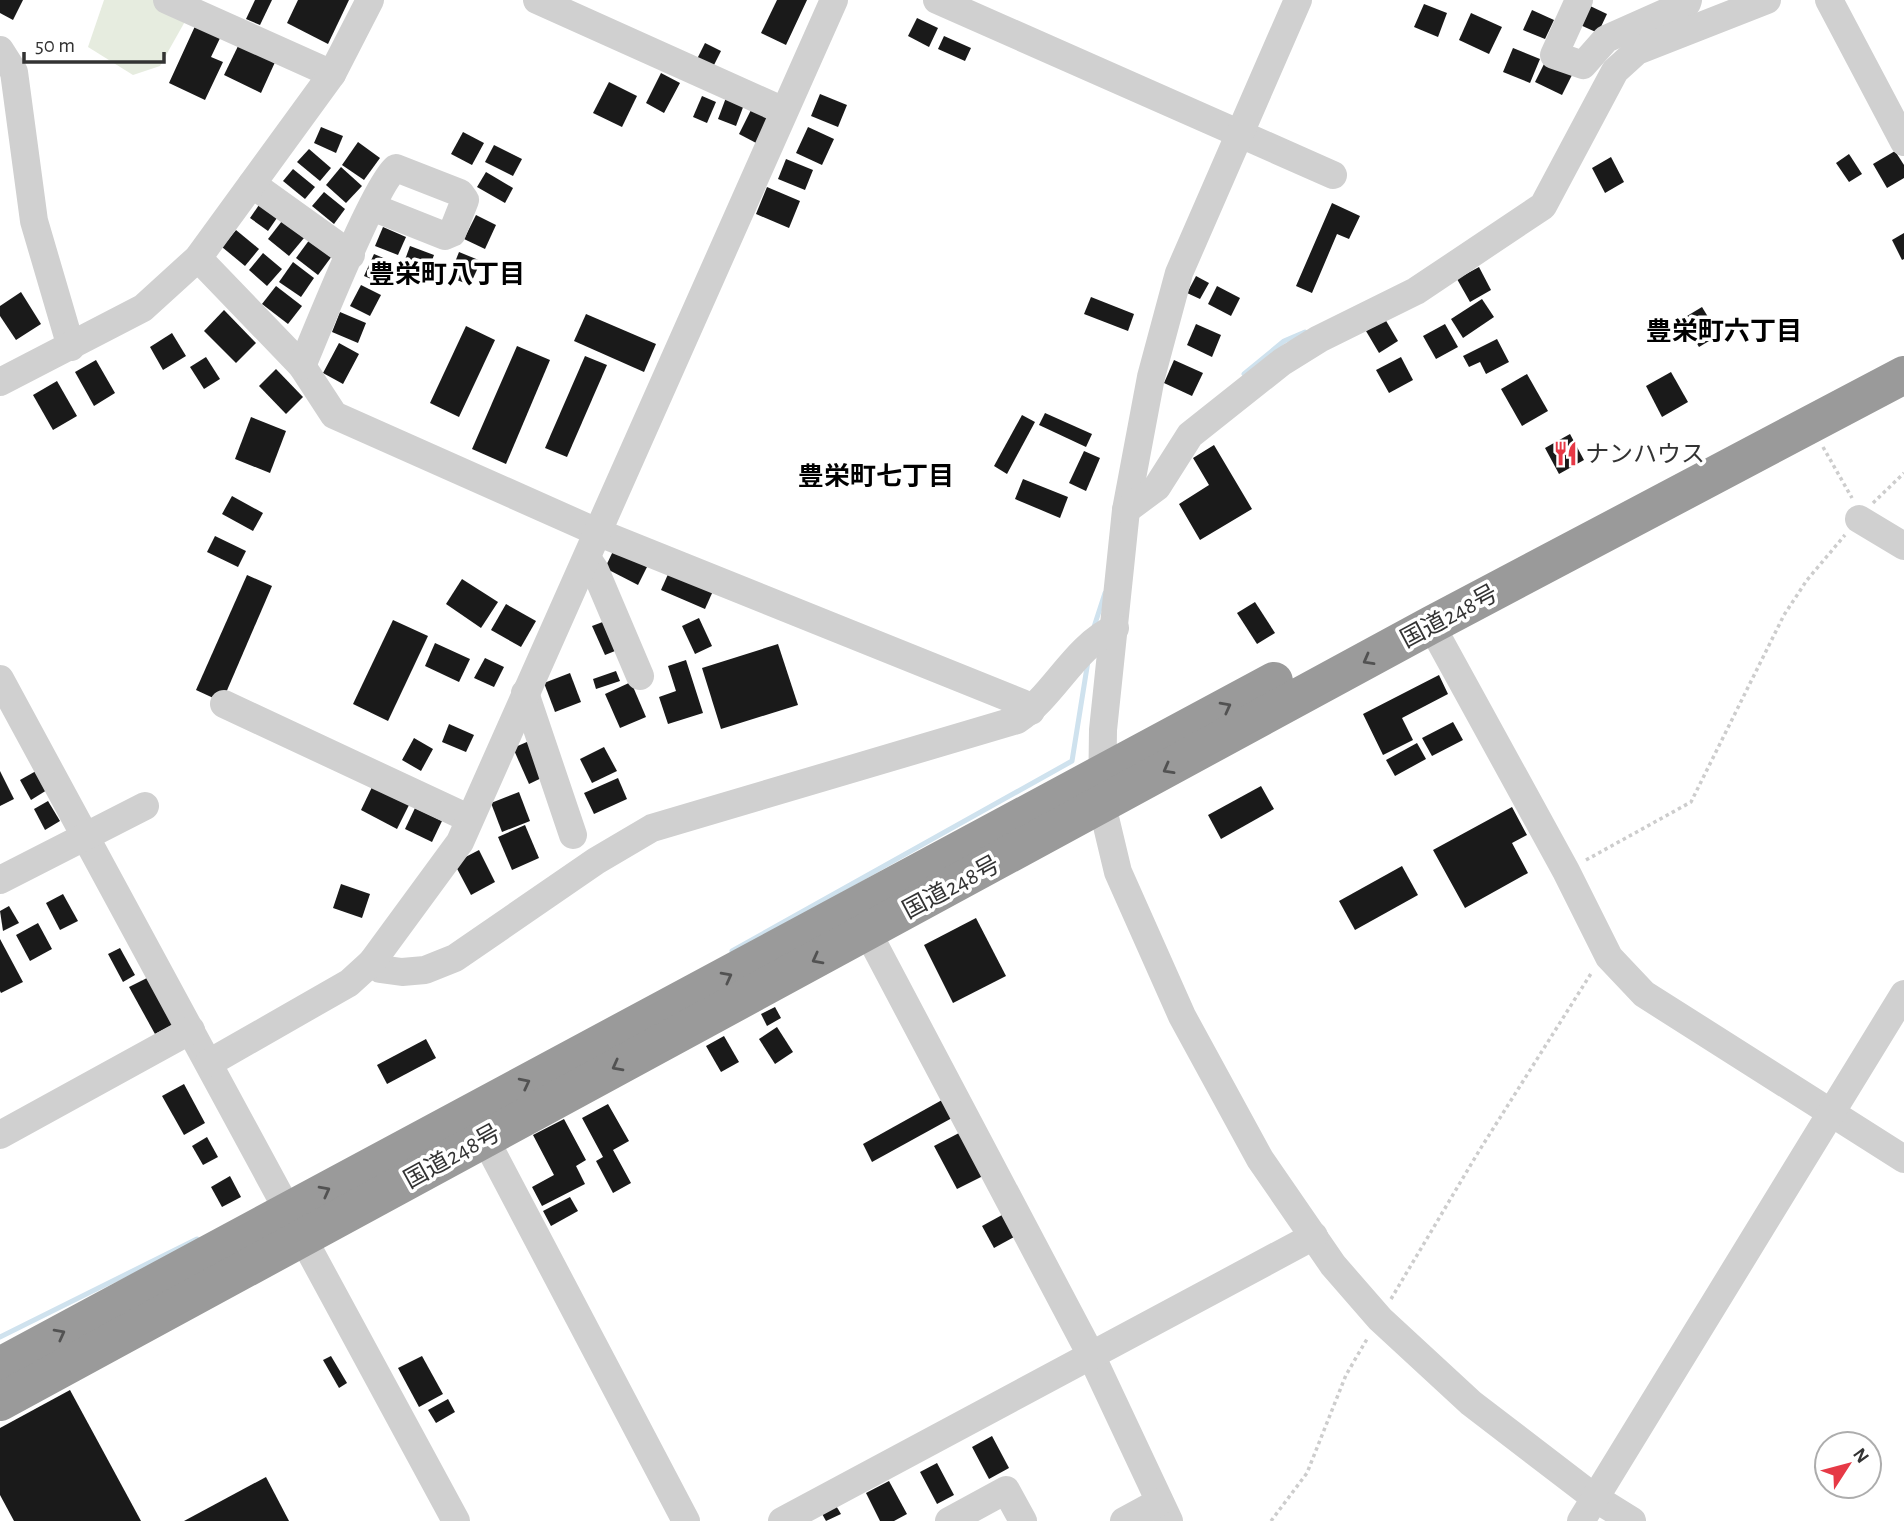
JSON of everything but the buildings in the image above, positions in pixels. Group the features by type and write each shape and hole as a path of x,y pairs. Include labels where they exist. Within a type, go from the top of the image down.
{"highway":[{"name":"国道248号","path":"0,1366 484,1138 867,933 1101,789 1904,348"},
{"name":"国道248号","path":"0,1402 297,1225 463,1114 850,911 1431,625 1904,375"}],"street":[{"path":"167,0 332,74"},
{"path":"0,382 143,308 198,258 332,74 370,0"},
{"path":"537,0 784,111"},
{"path":"209,1063 349,983 372,962 460,842 468,818 587,558 834,0"},
{"path":"937,0 1333,175"},
{"path":"1298,0 1179,273 1151,377 1126,510 1101,789 1118,872 1182,1016 1260,1159 1332,1265 1380,1319 1588,1510 1632,1521"},
{"path":"1579,0 1554,55 1583,65 1606,39 1687,3 1688,0"},
{"path":"1126,510 1157,486 1190,435 1282,362 1319,339 1416,290 1543,206 1615,71 1637,51 1767,0"},
{"path":"1829,0 1904,142"},
{"path":"0,50 14,72 34,221 71,347"},
{"path":"252,184 351,255"},
{"path":"302,366 372,207"},
{"path":"198,258 302,366 334,415 597,532 1023,703 1031,711"},
{"path":"1860,517 1904,547"},
{"path":"587,558 595,570 640,676"},
{"path":"1431,625 1566,871 1609,957 1644,994 1829,1114 1904,1159"},
{"path":"372,962 380,969 402,972 425,970 455,958 596,861 652,828 1017,720 1031,711 1094,638 1115,628"},
{"path":"0,679 82,836 191,1030 456,1521"},
{"path":"525,693 573,835"},
{"path":"224,704 468,818"},
{"path":"0,880 145,806"},
{"path":"867,933 1091,1355 1164,1511 1124,1521"},
{"path":"1588,1510 1904,994"},
{"path":"0,1135 191,1030"},
{"path":"484,1138 686,1521"},
{"path":"782,1521 1314,1236"},
{"path":"949,1521 1006,1490 1023,1521"}],"path":[{"path":"1810,425 1860,517"},
{"path":"1566,871 1690,802 1784,615 1807,580 1860,517 1904,472"},
{"path":"1271,1521 1307,1474 1346,1375 1479,1151 1592,972 1609,957"}],"shaded area":[{"path":"104,0 197,0 160,66 133,75 88,47"}],"waterway":[{"path":"1244,374 1284,341 1305,332"},
{"path":"1093,630 1105,593"},
{"path":"732,951 1072,761 1088,661"},
{"path":"0,1337 197,1239"}],"place":[{"name":"ナンハウス","path":"1565,454"}],"district":[{"name":"豊栄町八丁目","path":"447,274"},
{"name":"豊栄町六丁目","path":"1724,331"},
{"name":"豊栄町七丁目","path":"876,476"}]}
